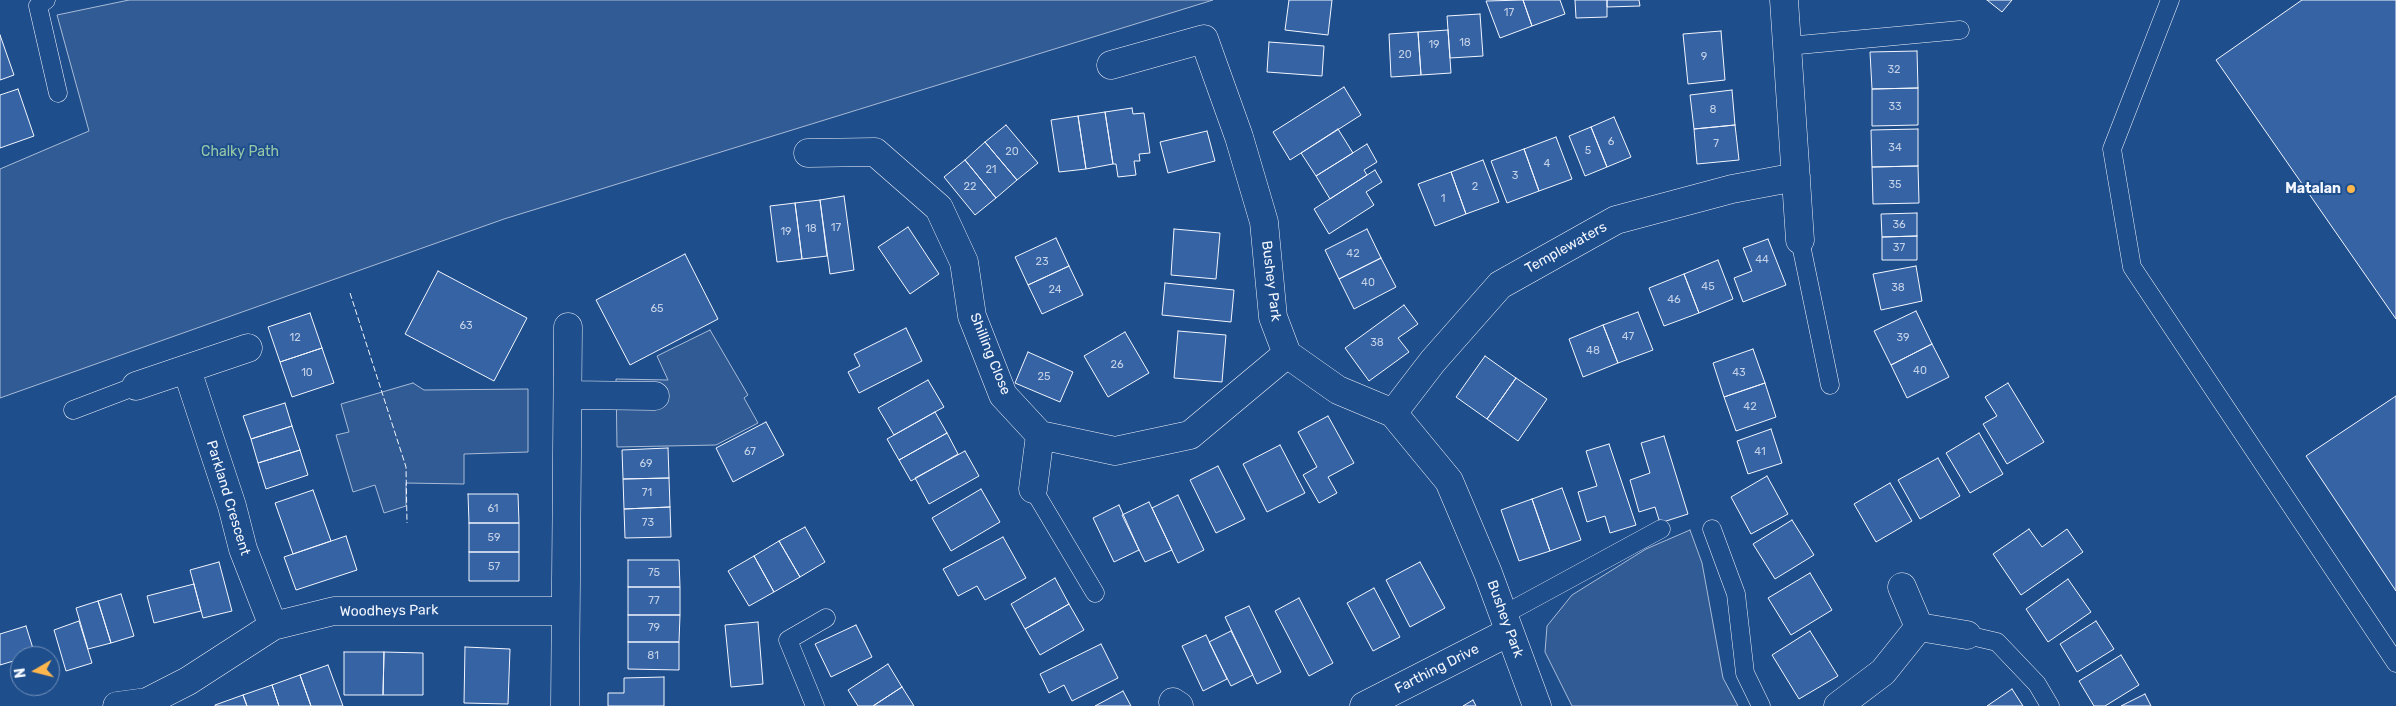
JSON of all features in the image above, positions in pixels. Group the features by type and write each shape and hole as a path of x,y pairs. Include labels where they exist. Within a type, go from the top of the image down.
{"street":[{"path":"1784,0 1800,240"},
{"name":"Bushey Park","path":"1111,65 1204,39 1239,137 1264,222 1273,316 1287,354 1338,390 1393,413 1449,481 1488,572 1537,706"},
{"name":"Shilling Close","path":"808,153 875,152 939,208 964,262 972,316 1003,395 1040,435"},
{"name":"Templewaters","path":"1393,413 1433,361 1500,285 1616,220 1732,190 1796,177"},
{"path":"565,706 564,611 568,327"},
{"path":"136,386 248,348"},
{"path":"1034,489 1040,435 1116,451 1190,435 1287,354"},
{"name":"Parkland Crescent","path":"187,370 232,506 242,549 273,626"},
{"path":"568,395 654,396"},
{"path":"1902,587 1919,627"},
{"name":"Woodheys Park","path":"117,706 147,702 180,686 273,626 334,611 564,611"},
{"name":"Farthing Drive","path":"1364,706 1506,623"},
{"path":"1919,627 1967,634"},
{"path":"1838,706 1882,672 1919,627"}],"lane":[{"path":"46,0 38,6 58,93"},
{"path":"2170,0 2112,149 2132,267 2396,663"},
{"path":"1788,46 1960,30"},
{"path":"1800,240 1830,385"},
{"path":"73,410 136,386"},
{"path":"1034,489 1095,593"},
{"path":"1712,529 1736,594 1745,673 1761,706"},
{"path":"1506,623 1661,530"},
{"path":"815,706 788,640 826,618"},
{"path":"1967,634 1997,642 2037,684 2050,706"}],"shaded area":[{"name":"Chalky Path","path":"129,0 1213,0 504,219 0,398 0,169 89,131 57,15"},
{"path":"710,330 748,395 744,398 758,423 716,445 617,447 616,379 668,380 657,356"},
{"path":"413,383 424,390 528,389 528,452 464,454 464,484 406,483 406,506 384,513 375,485 353,492 336,435 349,432 341,404"},
{"path":"1690,530 1702,563 1723,678 1738,706 1572,706 1545,652 1547,626 1572,595 1646,549"}],"building":[{"path":"1289,0 1332,0 1328,35 1285,30"},
{"path":"1523,0 1560,0 1565,14 1532,26"},
{"path":"1523,0 1532,26 1500,38 1486,1"},
{"path":"1575,0 1607,0 1607,17 1576,18"},
{"path":"1607,0 1639,0 1640,6 1607,7"},
{"path":"1987,0 2012,0 2002,12"},
{"name":"Matalan","path":"2302,0 2396,0 2396,319 2216,60"},
{"path":"1480,14 1483,56 1450,58 1447,16"},
{"path":"1448,30 1451,73 1421,75 1418,32"},
{"path":"1721,31 1725,80 1688,84 1683,34"},
{"path":"1418,32 1421,75 1391,77 1389,34"},
{"path":"0,35 14,75 0,80"},
{"path":"1269,42 1324,46 1322,76 1267,72"},
{"path":"1917,51 1918,88 1872,89 1870,52"},
{"path":"1344,87 1361,115 1290,160 1273,132"},
{"path":"1918,88 1918,125 1872,126 1872,89"},
{"path":"18,89 34,136 0,148 0,95"},
{"path":"1732,90 1735,125 1694,129 1690,95"},
{"path":"1132,108 1133,114 1144,113 1150,153 1139,154 1140,161 1134,161 1136,175 1118,177 1116,164 1113,164 1105,112"},
{"path":"1105,112 1113,164 1086,169 1078,116"},
{"path":"1078,116 1086,169 1059,172 1051,120"},
{"path":"1614,117 1631,157 1607,167 1591,127"},
{"path":"1006,125 1038,163 1017,180 985,142"},
{"path":"1735,125 1739,160 1697,164 1694,129"},
{"path":"1591,127 1607,167 1585,176 1569,136"},
{"path":"1338,129 1353,153 1316,176 1301,153"},
{"path":"1918,129 1918,166 1872,167 1871,130"},
{"path":"1207,131 1215,161 1168,173 1160,142"},
{"path":"1556,137 1572,179 1539,191 1524,149"},
{"path":"985,142 1017,180 996,198 965,160"},
{"path":"1367,144 1377,162 1364,170 1367,175 1330,199 1316,176"},
{"path":"1524,149 1539,191 1507,203 1491,161"},
{"path":"965,160 996,198 975,215 944,177"},
{"path":"1483,160 1499,202 1466,214 1451,172"},
{"path":"1918,166 1919,203 1873,204 1872,167"},
{"path":"1375,170 1382,182 1366,192 1374,205 1329,234 1314,209"},
{"path":"1451,172 1466,214 1435,226 1418,184"},
{"path":"844,196 854,270 830,274 820,200"},
{"path":"820,200 827,256 802,259 795,203"},
{"path":"795,203 802,259 777,262 770,206"},
{"path":"1917,213 1917,236 1882,237 1881,214"},
{"path":"908,227 939,274 910,294 878,247"},
{"path":"1174,229 1220,233 1216,279 1171,275"},
{"path":"1367,229 1381,258 1339,279 1325,250"},
{"path":"1917,236 1917,260 1882,260 1882,237"},
{"path":"1056,238 1069,266 1028,285 1015,257"},
{"path":"1768,239 1786,285 1743,302 1734,278 1752,271 1743,248"},
{"path":"685,254 718,319 630,365 596,300"},
{"path":"1381,258 1396,287 1354,309 1339,279"},
{"path":"1718,260 1733,299 1699,313 1684,274"},
{"path":"1069,266 1083,295 1042,314 1028,285"},
{"path":"1916,266 1922,301 1881,310 1873,274"},
{"path":"438,271 527,318 494,381 405,334"},
{"path":"1684,274 1699,313 1664,326 1649,288"},
{"path":"1165,283 1234,290 1231,322 1162,315"},
{"path":"1404,305 1418,324 1398,338 1409,352 1369,381 1345,348"},
{"path":"1916,311 1932,344 1891,365 1874,331"},
{"path":"1638,312 1653,350 1618,363 1603,325"},
{"path":"310,313 322,348 280,362 268,327"},
{"path":"1603,325 1618,363 1583,377 1569,339"},
{"path":"906,328 922,361 859,393 848,372 860,366 854,354"},
{"path":"1178,331 1226,335 1222,382 1174,378"},
{"path":"1125,332 1149,373 1108,397 1084,356"},
{"path":"1932,344 1949,377 1907,398 1891,365"},
{"path":"322,348 334,383 292,397 280,362"},
{"path":"1753,349 1765,383 1724,397 1713,363"},
{"path":"1028,352 1073,372 1060,402 1015,383"},
{"path":"1485,356 1516,378 1487,419 1456,397"},
{"path":"1516,378 1547,399 1518,441 1487,419"},
{"path":"928,380 944,407 894,435 878,408"},
{"path":"1765,383 1776,417 1736,431 1724,397"},
{"path":"2008,383 2044,442 2007,464 1983,424 1997,416 1985,397"},
{"path":"2396,396 2396,591 2306,456"},
{"path":"285,403 292,426 251,439 243,416"},
{"path":"935,412 947,433 899,460 887,439"},
{"path":"1328,416 1354,463 1328,477 1337,493 1319,503 1303,475 1317,467 1298,432"},
{"path":"766,422 784,455 733,482 716,448"},
{"path":"292,426 300,450 258,463 251,439"},
{"path":"1771,429 1782,463 1748,474 1737,441"},
{"path":"947,433 958,454 911,481 899,460"},
{"path":"1979,433 2003,474 1970,493 1946,453"},
{"path":"1664,436 1688,514 1660,523 1655,507 1639,512 1630,480 1650,473 1641,443"},
{"path":"1609,444 1636,525 1610,533 1605,516 1587,522 1578,492 1597,486 1586,451"},
{"path":"1280,445 1305,493 1267,512 1243,464"},
{"path":"668,448 669,478 623,479 622,450"},
{"path":"300,450 308,475 266,489 258,463"},
{"path":"965,451 979,476 929,504 915,478"},
{"path":"1938,458 1960,496 1920,519 1898,480"},
{"path":"1218,466 1245,519 1216,533 1190,480"},
{"path":"1767,476 1788,514 1751,534 1731,497"},
{"path":"669,478 670,507 624,509 623,479"},
{"path":"1890,483 1912,521 1876,542 1854,504"},
{"path":"1562,488 1581,540 1550,551 1532,499"},
{"path":"981,489 1000,522 951,551 932,518"},
{"path":"313,490 331,541 293,554 275,503"},
{"path":"468,494 518,494 519,523 469,523"},
{"path":"1178,495 1204,550 1178,563 1152,508"},
{"path":"1532,499 1550,551 1519,561 1501,510"},
{"path":"1149,502 1172,550 1145,562 1122,515"},
{"path":"1119,505 1139,550 1114,562 1093,518"},
{"path":"670,507 671,537 625,538 624,509"},
{"path":"1792,520 1814,555 1775,579 1753,544"},
{"path":"469,523 519,523 519,552 469,552"},
{"path":"805,527 825,562 800,577 779,541"},
{"path":"2029,529 2042,547 2067,529 2083,552 2021,595 1993,554"},
{"path":"346,536 357,570 296,590 284,557"},
{"path":"1003,537 1026,578 985,600 977,586 958,596 943,569"},
{"path":"779,541 800,577 774,592 754,556"},
{"path":"469,552 519,552 519,581 469,581"},
{"path":"754,556 774,592 749,606 728,571"},
{"path":"628,560 679,560 680,587 628,587"},
{"path":"219,562 232,611 203,618 190,570"},
{"path":"1420,562 1445,608 1410,627 1386,580"},
{"path":"1810,573 1832,610 1791,635 1768,598"},
{"path":"1055,578 1069,604 1025,629 1011,604"},
{"path":"2068,579 2091,612 2048,642 2026,609"},
{"path":"194,584 201,611 154,623 147,596"},
{"path":"628,587 680,587 680,615 628,615"},
{"path":"1374,588 1400,637 1373,651 1347,603"},
{"path":"121,594 134,636 111,643 98,601"},
{"path":"1299,598 1333,663 1309,676 1275,611"},
{"path":"98,601 111,643 88,649 76,608"},
{"path":"1069,604 1084,630 1040,655 1025,629"},
{"path":"1249,606 1281,672 1257,684 1225,617"},
{"path":"628,615 680,615 679,642 628,642"},
{"path":"79,621 92,663 66,671 54,630"},
{"path":"2096,621 2114,649 2077,672 2060,644"},
{"path":"758,622 763,684 731,687 725,625"},
{"path":"856,625 872,657 831,677 815,644"},
{"path":"26,626 32,646 10,646 10,662 0,665 0,634"},
{"path":"1231,631 1253,675 1231,686 1209,642"},
{"path":"1810,631 1838,676 1799,699 1772,655"},
{"path":"1206,635 1227,679 1203,691 1182,646"},
{"path":"628,642 679,642 679,670 628,669"},
{"path":"1101,644 1118,678 1072,701 1064,685 1049,693 1040,674"},
{"path":"465,647 510,649 508,704 464,703"},
{"path":"344,652 384,652 383,695 344,695"},
{"path":"384,652 423,653 423,695 383,695"},
{"path":"2121,655 2139,685 2105,706 2094,706 2079,681"},
{"path":"888,664 902,687 873,706 858,706 848,690"},
{"path":"328,665 343,706 311,706 300,675"},
{"path":"300,675 311,706 279,706 272,685"},
{"path":"664,677 664,706 608,706 608,693 624,693 624,678"},
{"path":"272,685 279,706 247,706 243,695"},
{"path":"902,687 914,706 873,706"},
{"path":"2012,689 2023,706 1987,706"},
{"path":"1123,691 1131,706 1095,706"},
{"path":"2145,694 2151,706 2121,706"},
{"path":"243,695 247,706 215,706 215,705"},
{"path":"1473,700 1476,706 1463,706"}],"fence":[{"path":"350,293 406,467 407,523"}],"place":[{"name":"Matalan","path":"2351,189"}]}
